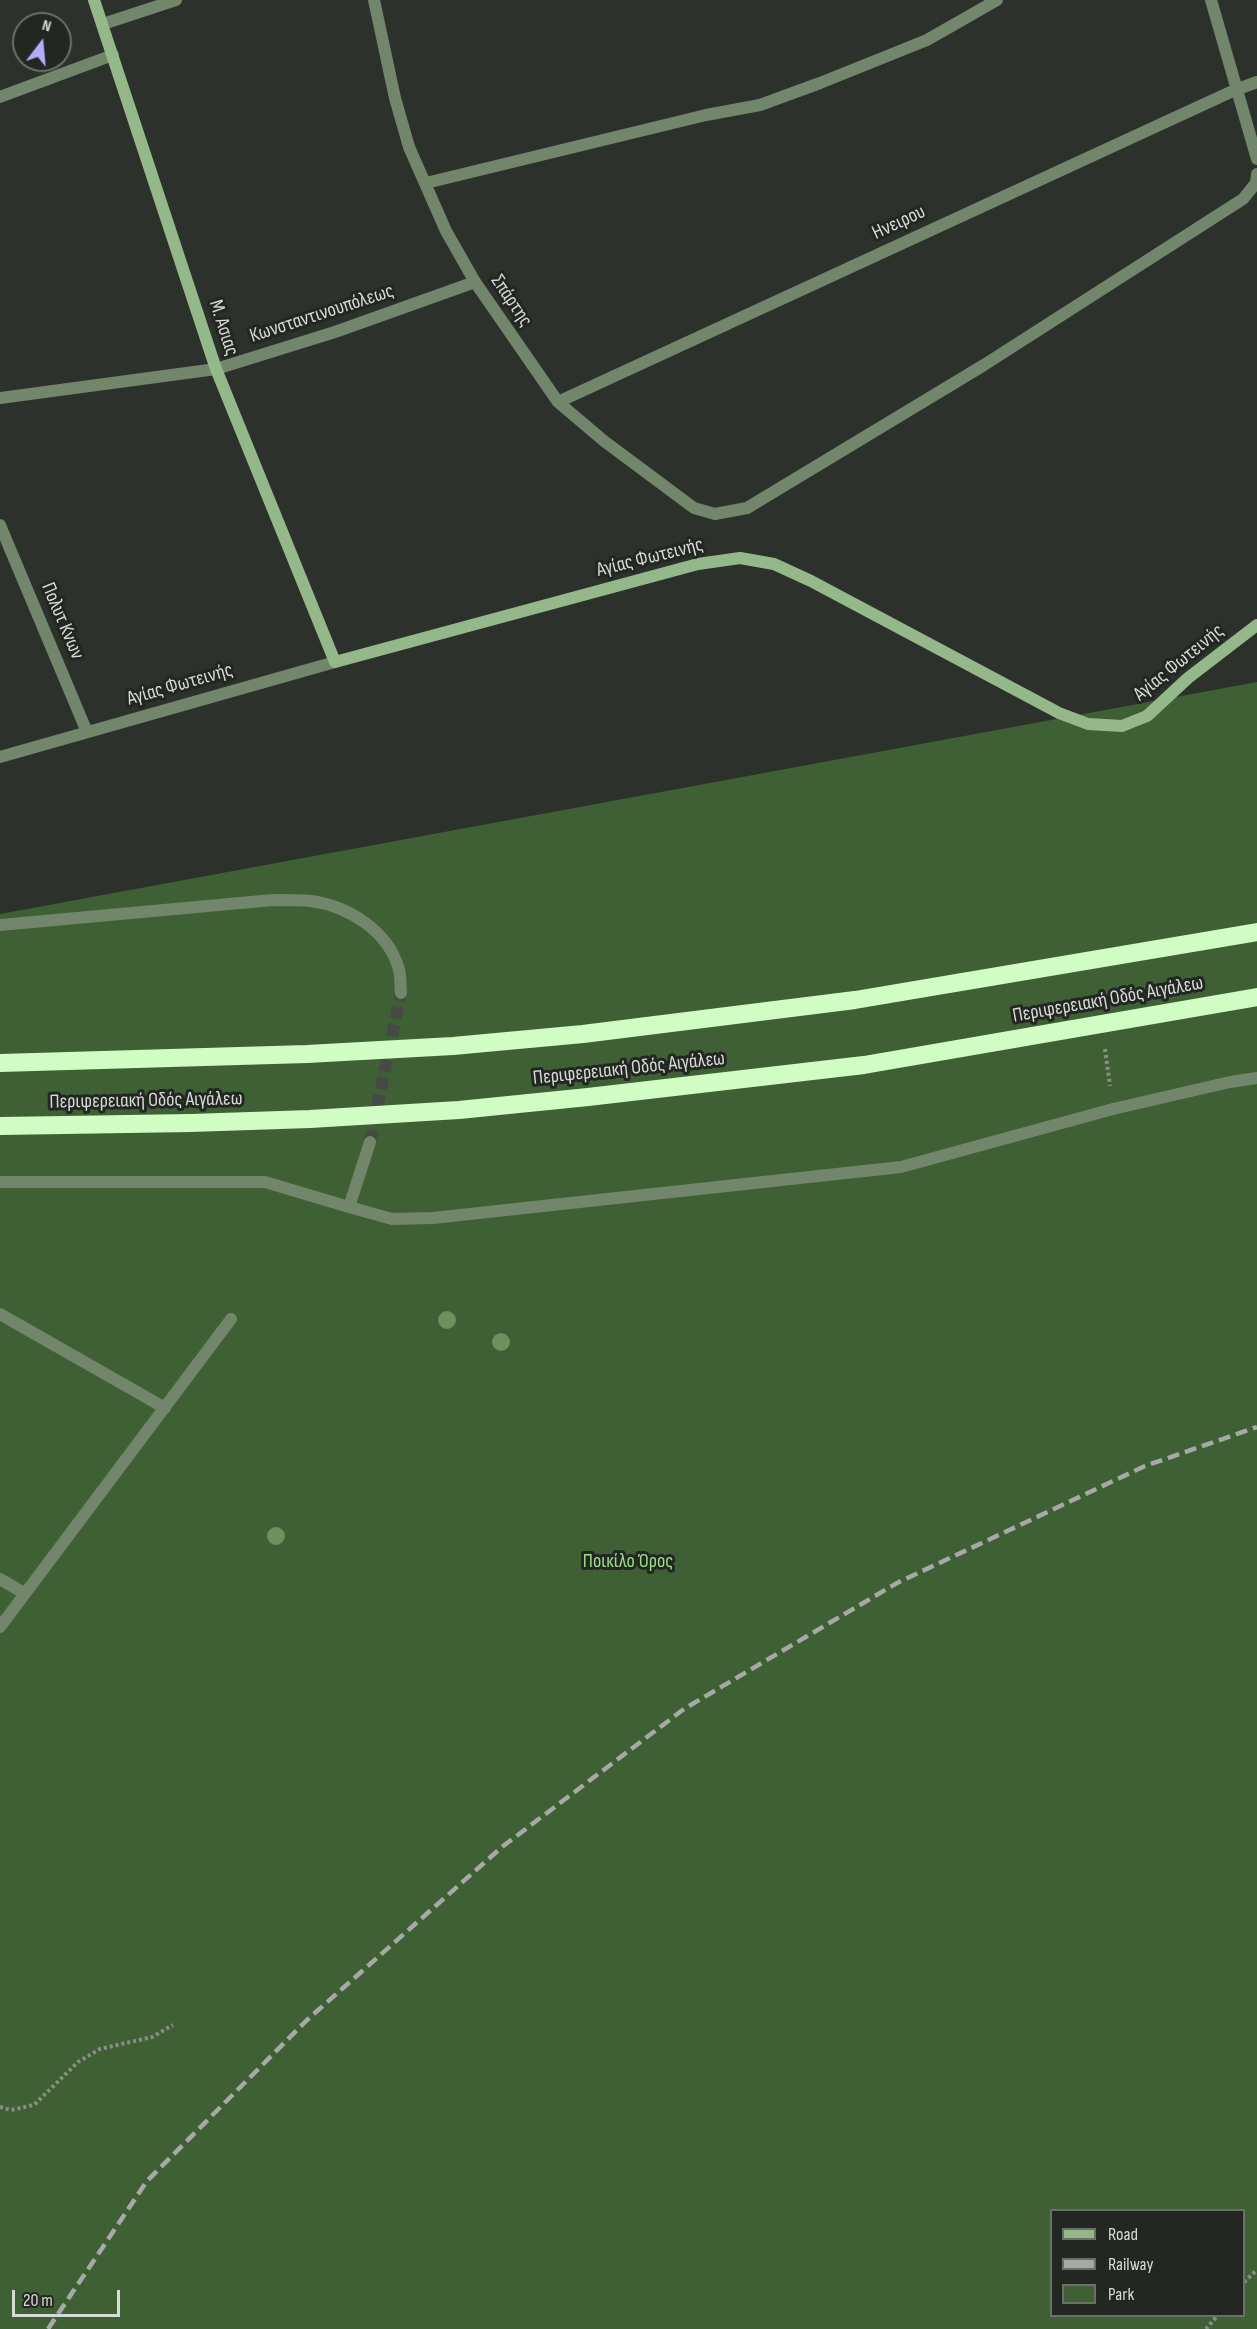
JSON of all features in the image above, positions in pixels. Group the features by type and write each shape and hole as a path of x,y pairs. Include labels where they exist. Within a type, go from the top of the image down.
{"highway":[{"name":"Περιφερειακή Οδός Αιγάλεω","path":"0,1063 307,1054 453,1046 583,1034 855,1000 1257,933"},
{"name":"Περιφερειακή Οδός Αιγάλεω","path":"0,1126 191,1123 459,1110 864,1065 1257,997"}],"street":[{"name":"Μ. Ασιας","path":"94,0 216,369 335,662"},
{"path":"103,24 176,0"},
{"name":"Σπάρτης","path":"374,0 395,98 409,147 446,231 475,282 558,402 604,441 694,508 715,514 747,508 984,365 1243,198 1256,183 1257,174"},
{"path":"426,183 706,115 760,105 820,84 927,40 997,0"},
{"path":"1211,0 1235,90 1257,159"},
{"path":"0,96 113,56"},
{"name":"Ηνειρου","path":"558,402 1235,90 1257,82"},
{"name":"Κωνσταντινουπόλεως","path":"0,399 216,369 335,332 475,282"},
{"name":"Πολυτ Κνων","path":"0,525 87,732"},
{"name":"Αγίας Φωτεινής","path":"0,757 335,662 698,564 740,558 774,564 811,580 1059,713 1088,724 1122,726 1147,716 1188,678 1257,625"},
{"path":"0,925 273,900 312,902 342,910 367,923 389,946 399,969 401,993"},
{"path":"0,1182 266,1182 392,1219 433,1218 901,1167 1113,1109 1257,1078"},
{"path":"350,1207 370,1142"},
{"path":"0,1314 165,1408"},
{"path":"0,1627 231,1319"},
{"path":"0,1579 24,1593"}],"path":[{"path":"1102,1025 1113,1109"},
{"path":"0,2107 11,2110 34,2105 78,2062 100,2049 152,2037 173,2025"},
{"path":"1245,2281 1257,2270"},
{"path":"1206,2329 1216,2317"}],"green space":[{"name":"Ποικίλο Όρος","path":"1257,682 1257,2329 0,2329 0,914"}],"tunnel":[{"path":"370,1142 401,993"}],"railway":[{"path":"48,2329 147,2181 307,2020 502,1847 684,1709 897,1583 1145,1466 1257,1427"}]}
